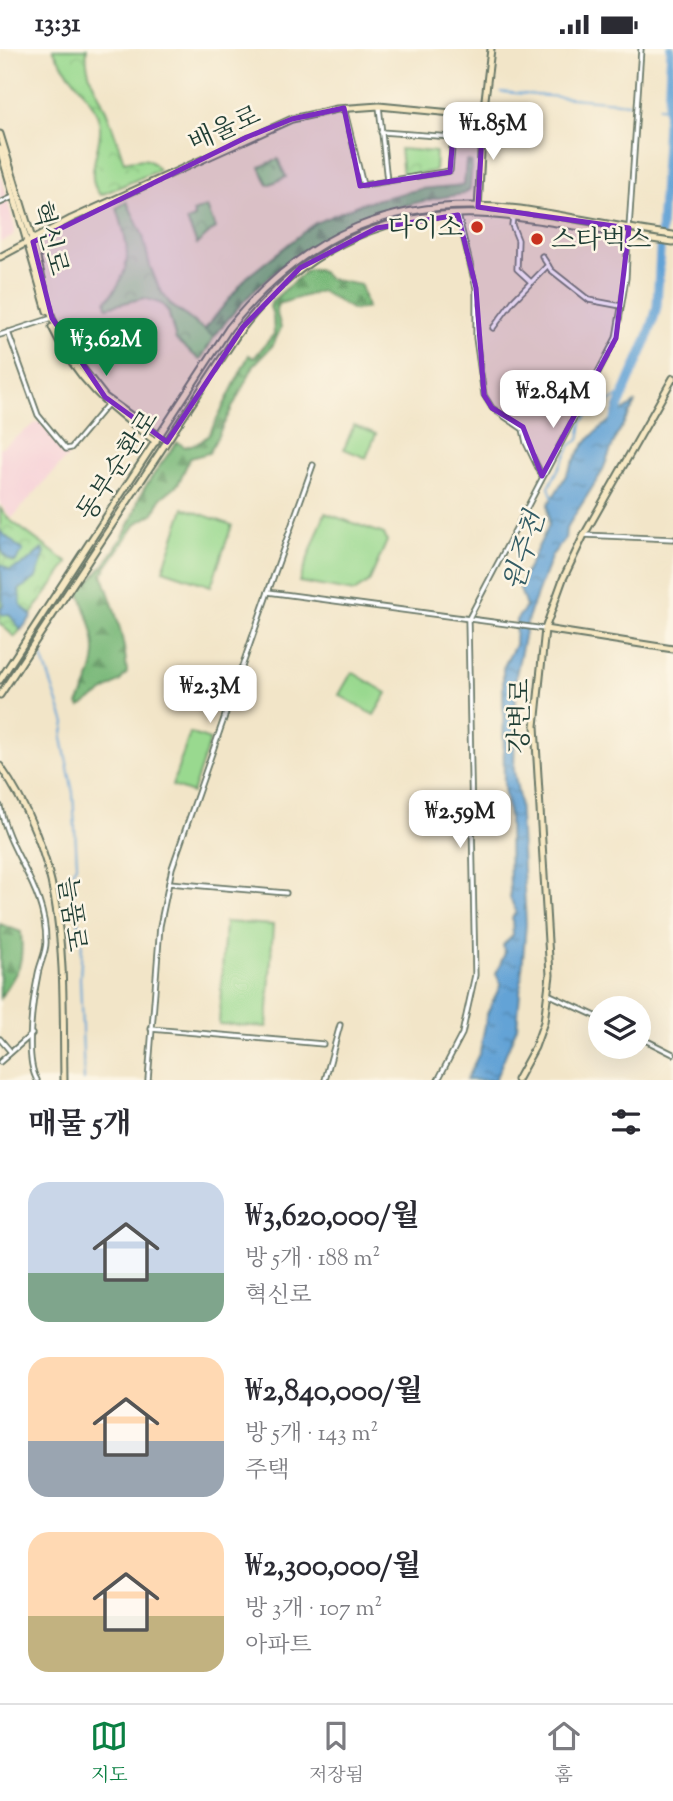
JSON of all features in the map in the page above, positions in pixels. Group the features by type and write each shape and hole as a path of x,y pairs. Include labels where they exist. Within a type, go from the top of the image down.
{"street":[{"path":"478,214 482,116 491,49"},
{"path":"438,1080 462,1034 475,975 468,620 616,338 631,237 641,49"},
{"path":"379,106 387,181"},
{"name":"배울로","path":"0,257 71,219 247,137 292,119 344,109 379,106 482,116"},
{"path":"344,109 360,183 450,171 455,114"},
{"path":"382,132 452,137"},
{"name":"혁신로","path":"0,134 50,319 75,369 107,405 158,439"},
{"name":"혁신로","path":"0,149 13,197 30,243"},
{"path":"0,203 13,197"},
{"name":"동부순환로","path":"0,680 236,320 268,285 305,253 343,232 399,214 445,207 519,209 673,235"},
{"name":"동부순환로","path":"0,695 243,327 278,287 300,268 336,246 377,228 420,217 478,214 513,217 673,242"},
{"path":"458,215 476,288 477,338 484,395 492,408 523,429 526,443 542,476"},
{"path":"513,217 512,225 518,240 517,269 531,282"},
{"path":"542,256 548,265 589,300 621,306"},
{"path":"493,328 548,265"},
{"path":"0,335 50,319"},
{"name":"혁신로","path":"50,319 67,348 98,389 121,411 158,439"},
{"path":"8,332 38,415 65,449 71,448 107,405"},
{"name":"강변로","path":"517,1080 544,1023 550,975 536,726 541,629 584,535 673,378"},
{"path":"158,439 166,445"},
{"path":"148,1080 160,926 169,883 313,465"},
{"path":"584,535 673,539"},
{"path":"268,591 673,649"},
{"name":"늘품로","path":"0,766 35,824 60,918 64,1080"},
{"path":"0,806 11,840 35,885 43,915 46,945 34,1000 32,1034 33,1073 37,1080"},
{"path":"169,883 286,893"},
{"path":"548,993 588,1012"},
{"path":"325,1080 340,1025"},
{"path":"151,1029 323,1044"},
{"path":"0,1062 32,1034"},
{"path":"0,1039 11,1052"},
{"path":"651,1043 673,1053"}],"highlighted area":[{"path":"344,108 360,186 450,172 455,114 483,116 478,207 629,228 616,338 542,476 523,427 492,408 484,395 476,288 458,215 377,228 300,268 243,327 167,442 105,397 52,318 33,242 247,137 292,119"}],"shaded area":[{"path":"0,173 15,229 12,237 0,242"},
{"path":"39,421 69,455 12,518 0,504 0,448"}],"green space":[{"path":"53,49 87,49 89,72 110,120 124,162 148,160 159,170 101,195 93,181 100,135 97,116 93,105"},
{"path":"400,149 436,152 435,171 403,176"},
{"path":"278,159 286,177 268,185 260,167"},
{"path":"466,160 472,162 470,189 464,194 426,200 390,210 324,239 293,258 265,281 238,307 214,337 204,330 247,277 315,223 362,203 421,189 464,185"},
{"path":"127,202 143,236 150,266 159,288 171,305 214,337 200,360 176,340 168,311 162,304 144,298 107,307 106,301 122,278 125,268 126,246 117,208"},
{"path":"207,207 215,228 197,244 187,221 195,218 193,212"},
{"path":"318,269 329,279 361,285 367,308 353,310 321,291 278,304 276,310 281,328 273,345 254,365 209,453 190,458 178,484 161,498 154,513 136,524 102,574 115,611 127,673 120,681 80,707 78,704 92,673 95,648 79,591 115,549 144,488 177,442 185,447 200,442 209,435 249,355 254,358 274,334 270,307 272,301 307,270"},
{"path":"354,425 376,434 366,458 344,449"},
{"path":"0,508 10,520 68,563 15,637 0,624"},
{"path":"184,508 232,525 211,586 163,570"},
{"path":"325,513 384,534 387,541 369,582 354,592 299,582"},
{"path":"352,672 387,693 374,715 339,695"},
{"path":"190,733 210,740 192,793 172,786"},
{"path":"225,922 273,925 267,1027 219,1024"},
{"path":"0,924 21,932 22,954 18,968 0,998"}],"water":[{"path":"636,402 616,437 602,472 566,529 565,539 552,555 528,618 516,675 514,771 519,798 526,924 517,1027 495,1080 466,1080 480,1052 487,1014 501,984 496,974 505,953 503,945 513,935 512,918 516,911 510,898 509,817 504,789 503,668 515,645 516,620 526,607 519,586 549,525 548,504 584,444"},
{"path":"0,531 23,551 15,562 4,554"},
{"path":"42,549 45,553 36,578 19,590 21,605 32,616 21,630 9,614 3,615 0,611 3,605 0,564 10,570 26,563"}],"waterway":[{"name":"원주천","path":"613,426 648,337 657,306 671,49"},
{"path":"501,92 629,103"},
{"path":"659,107 668,108"},
{"path":"553,499 549,487 571,445 579,440 582,422 592,409 602,408 621,394"},
{"path":"37,642 65,723 62,738 73,793 77,864 72,872 72,888 82,942 80,978 84,1080"}],"place":[{"name":"다이소","path":"477,227"},
{"name":"스타벅스","path":"537,239"}]}
